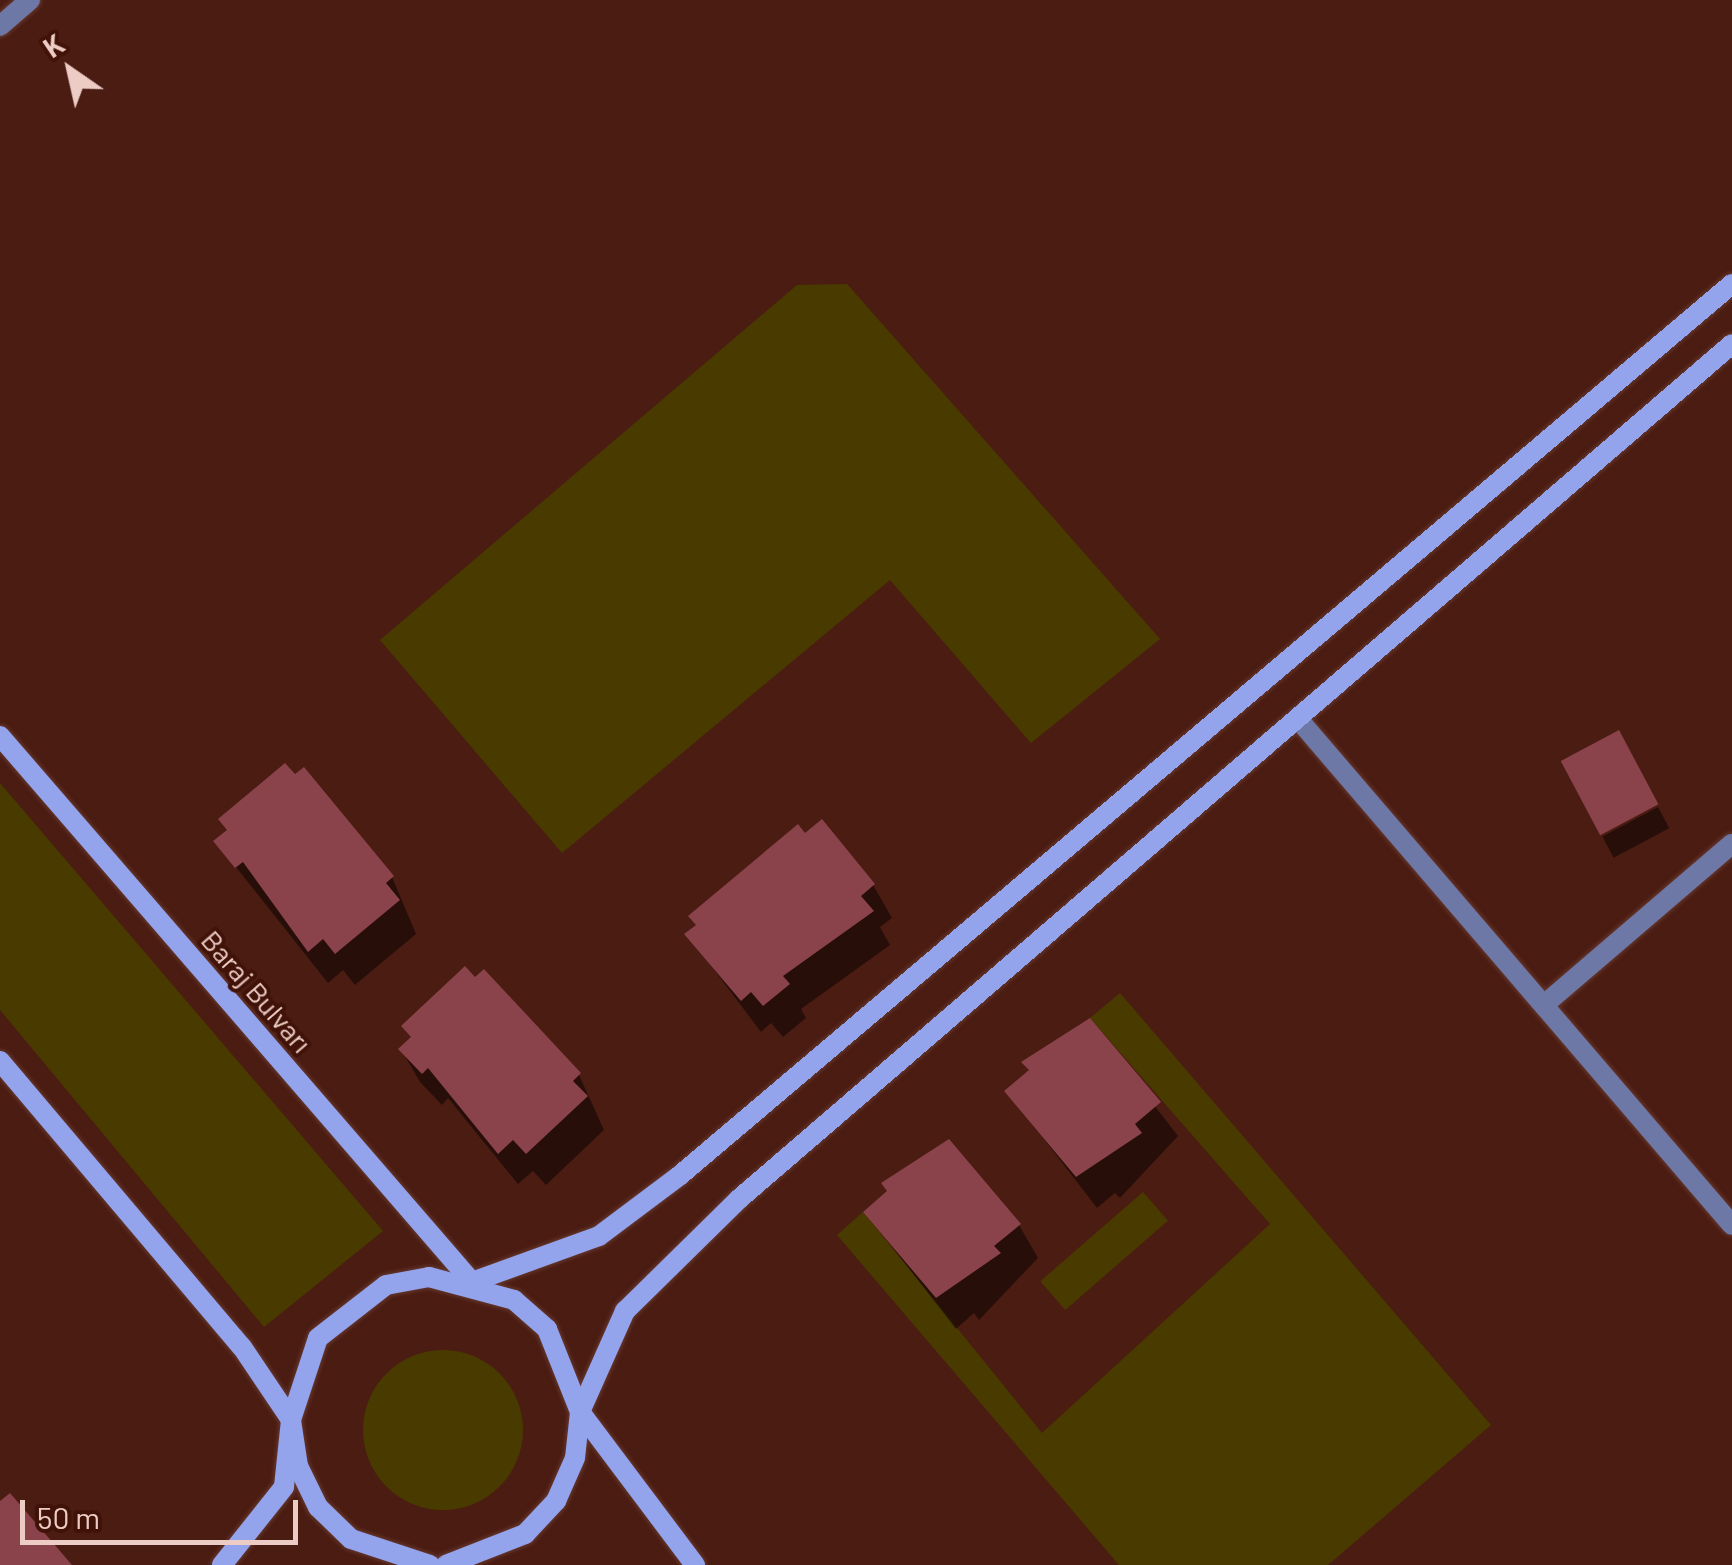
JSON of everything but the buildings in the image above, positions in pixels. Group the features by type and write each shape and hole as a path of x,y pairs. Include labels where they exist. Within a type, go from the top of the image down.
{"street":[{"path":"0,26 30,0"},
{"path":"222,1565 284,1487 298,1376 348,1307 386,1286 472,1282 599,1236 679,1176 1732,284"},
{"path":"446,1565 525,1534 556,1501 575,1458 580,1412 625,1311 667,1265 1732,344"},
{"path":"1299,720 1732,1224"},
{"name":"Baraj Bulvarı","path":"0,736 472,1282 547,1329 580,1412"},
{"path":"1546,1004 1732,844"},
{"path":"0,1060 242,1347 291,1420 298,1466 318,1507 351,1540 391,1563 430,1565"},
{"path":"580,1412 694,1565"}],"shaded area":[{"path":"847,284 1160,639 1031,743 890,580 562,853 380,640 797,285"},
{"path":"0,783 383,1231 264,1327 0,1010"},
{"path":"1120,993 1491,1425 1328,1565 1119,1565 837,1235 863,1212 1042,1433 1270,1224 1090,1018"},
{"path":"1143,1192 1168,1221 1065,1310 1040,1281"},
{"path":"443,1350 474,1356 500,1373 517,1399 523,1430 517,1461 500,1487 474,1504 443,1510 412,1504 386,1487 369,1461 363,1430 369,1399 386,1373 412,1356"}]}
